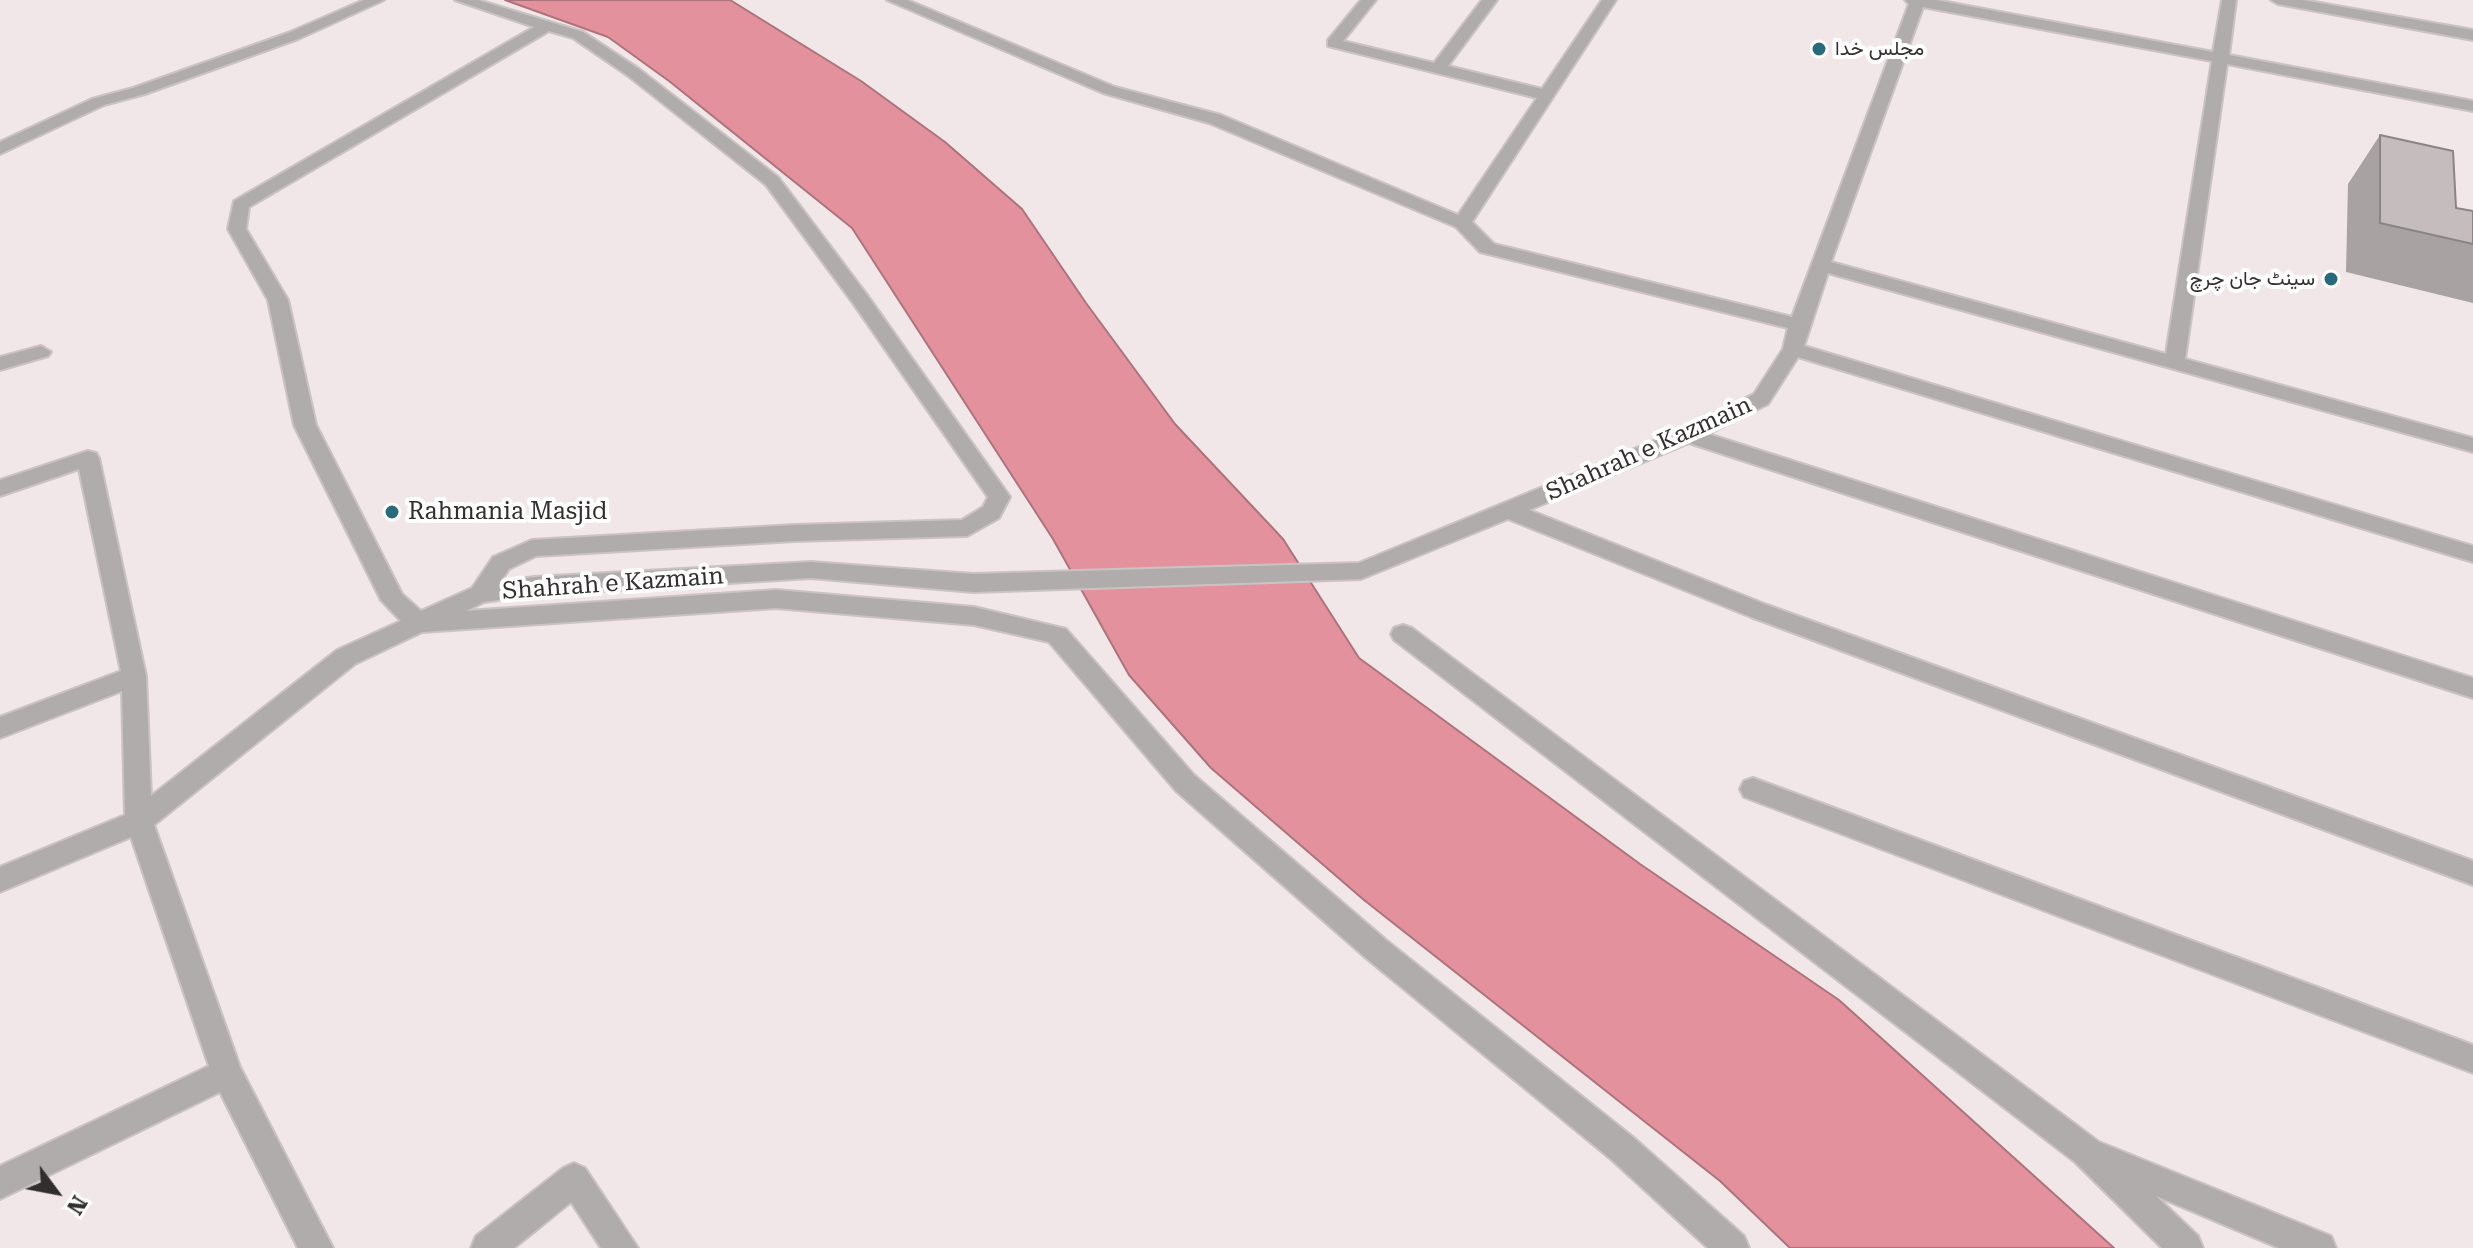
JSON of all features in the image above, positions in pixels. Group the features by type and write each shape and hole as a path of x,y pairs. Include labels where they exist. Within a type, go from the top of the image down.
{"street":[{"path":"0,149 98,102 139,91 293,36 377,0"},
{"path":"462,0 578,35 633,72 686,117 772,181 869,311 999,497 991,512 967,528 795,533 532,548 520,551 501,563 480,594"},
{"path":"894,0 1109,90 1215,119 1462,223 1487,248 1799,325"},
{"path":"1369,0 1333,43 1546,95"},
{"path":"1438,69 1490,0"},
{"path":"1462,223 1609,0"},
{"path":"1916,0 2473,106"},
{"name":"Shahrah e Kazmain","path":"0,880 139,821 346,657 480,594 534,586 811,570 973,583 1361,571 1688,435 1761,399 1793,349 1820,265 1916,0"},
{"path":"2175,361 2229,0"},
{"path":"2278,0 2473,35"},
{"path":"548,25 240,205 237,229 278,300 305,425 393,600 419,623 776,599 974,616 1057,635 1185,783 1376,949 1623,1149 1732,1248"},
{"path":"1820,265 2473,445"},
{"path":"1793,349 2473,554"},
{"path":"0,364 41,352"},
{"path":"1688,435 2473,688"},
{"path":"0,488 88,458 134,676 139,821 227,1073 316,1248"},
{"path":"1508,510 1759,611 2473,873"},
{"path":"1403,634 2086,1151 2186,1248"},
{"path":"0,728 134,676"},
{"path":"1753,789 2473,1059"},
{"path":"0,1183 227,1073"},
{"path":"2086,1151 2319,1248"},
{"path":"488,1248 574,1179 621,1248"}],"shaded area":[{"path":"505,0 730,0 861,81 945,142 1022,209 1175,424 1283,539 1359,658 1640,864 1839,1000 2114,1248 1790,1248 1720,1181 1364,900 1211,768 1129,675 1053,539 852,228 669,81 608,37"}],"building":[{"path":"2380,135 2453,151 2456,208 2473,211 2473,244 2380,223"}],"place":[{"name":"مجلس خدا","path":"1819,49"},
{"name":"سینٹ جان چرچ","path":"2331,279"},
{"name":"Rahmania Masjid","path":"392,512"}]}
